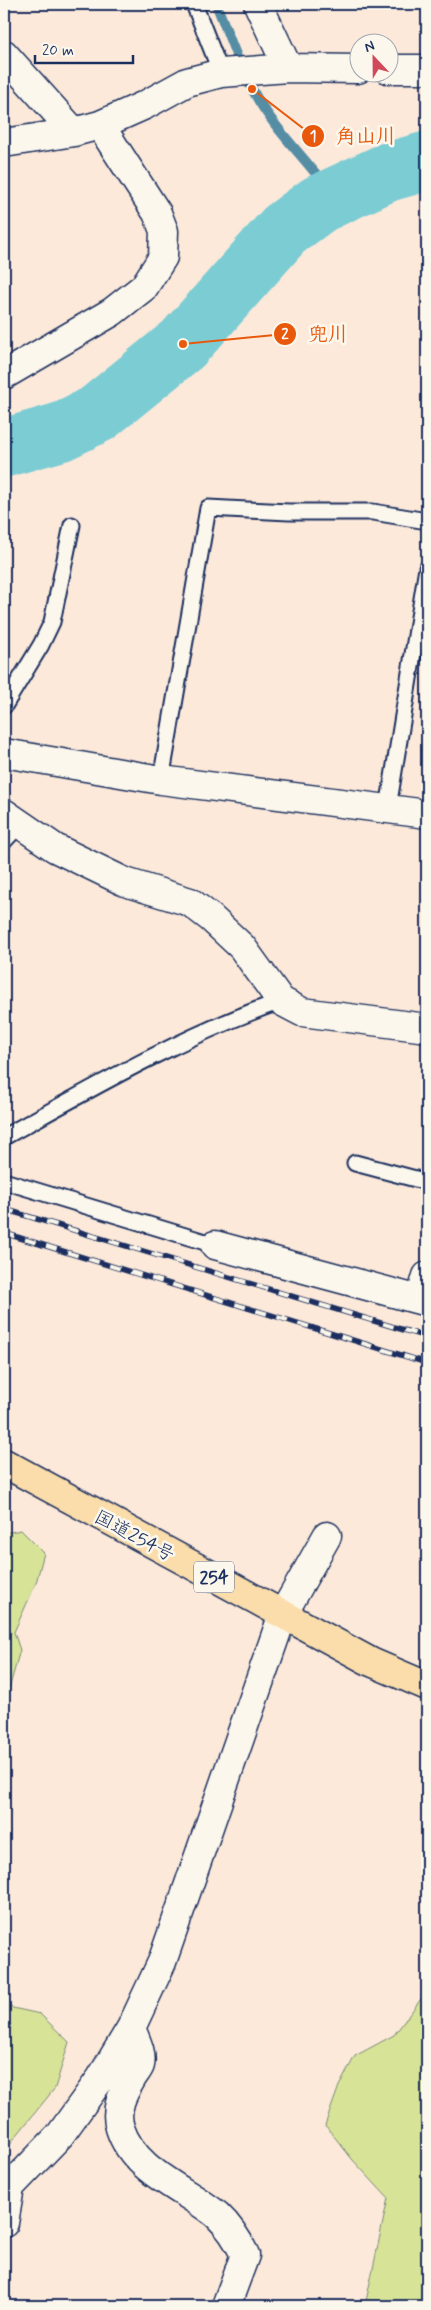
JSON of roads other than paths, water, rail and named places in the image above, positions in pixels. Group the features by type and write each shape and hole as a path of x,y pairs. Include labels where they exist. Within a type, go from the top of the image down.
{"highway":[{"name":"国道254号","path":"4,1463 371,1662 427,1686"}],"street":[{"path":"258,4 288,68"},
{"path":"4,54 87,129 157,213 164,231 163,257 144,287 112,312 4,375"},
{"path":"4,143 87,129 145,105 187,82 222,73 288,68 348,68"},
{"path":"398,69 427,69"},
{"path":"4,753 161,780 427,814"},
{"path":"9,826 125,882 190,902 211,918 242,947 281,1001 302,1012 427,1028"},
{"path":"215,1245 425,1293"},
{"path":"4,2222 7,2190 60,2135 101,2078 131,2028 162,1962 283,1614 327,1536"},
{"path":"131,2028 138,2045 140,2065 124,2090 118,2109 120,2127 134,2154 163,2179 217,2216 235,2235 245,2255 226,2306"}],"lane":[{"path":"194,4 222,73"},
{"path":"161,780 208,508 289,512 373,512 427,521"},
{"path":"4,706 41,645 52,622 72,525"},
{"path":"388,808 427,568"},
{"path":"4,1137 194,1036 238,1016 281,1001"},
{"path":"355,1163 427,1182"},
{"path":"4,1181 215,1245"}],"waterway":[{"path":"216,4 242,68 260,104 333,196"},
{"path":"4,448 60,432 97,414 183,344 284,230 319,204 388,172 427,161"}],"railway":[{"path":"4,1209 427,1337"},
{"path":"4,1233 427,1363"}],"place":[{"name":"角山川","path":"252,89"},
{"name":"兜川","path":"183,344"}]}
